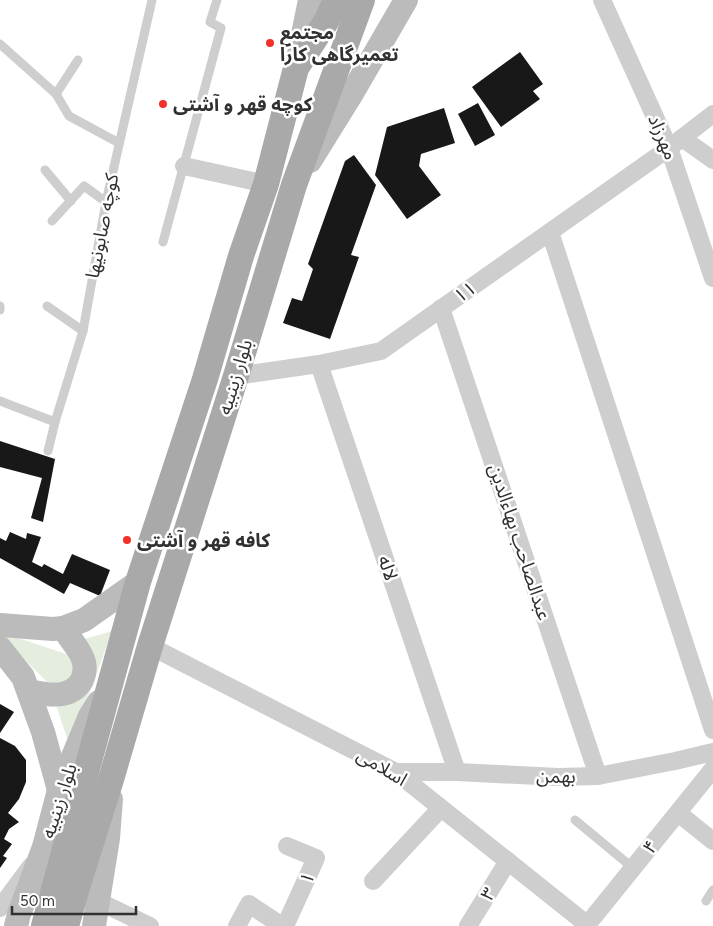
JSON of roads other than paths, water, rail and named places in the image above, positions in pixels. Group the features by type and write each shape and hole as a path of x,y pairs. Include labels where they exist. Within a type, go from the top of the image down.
{"main road":[{"name":"بلوار زینبیه","path":"68,879 112,682 138,582 205,379 241,256 266,184 296,68 310,0"},
{"path":"296,68 327,20 336,0"},
{"path":"294,186 362,0"},
{"name":"بلوار زینبیه","path":"68,879 112,776 150,646 294,186 352,95 406,0"},
{"path":"0,625 63,628 84,620 138,582"},
{"path":"29,691 46,695 66,694 80,682 84,674 85,664 82,655 63,628"},
{"path":"0,648 23,676 43,732 59,790"},
{"name":"بلوار زینبیه","path":"16,926 44,847 59,790 90,716 112,682"},
{"name":"بلوار زینبیه","path":"94,926 108,838 112,776"},
{"path":"44,926 68,879"},
{"path":"66,926 68,879"}],"street":[{"name":"مهرزاد","path":"602,0 675,143 713,278"},
{"name":"۱۱","path":"236,376 319,364 381,351 675,143 713,114"},
{"path":"675,143 713,160"},
{"path":"184,166 266,184"},
{"path":"550,232 713,730"},
{"name":"عبدالصاحب بهاءالدین","path":"442,308 598,776"},
{"name":"لاله","path":"319,364 456,772"},
{"name":"اسلامی","path":"150,646 396,772 588,925"},
{"name":"بهمن","path":"396,772 456,772 558,777 598,776 713,752"},
{"name":"۴","path":"588,925 713,769"},
{"path":"372,881 441,808"},
{"path":"678,813 713,841"},
{"name":"۱","path":"284,926 316,858 287,846"},
{"path":"0,908 44,847"},
{"name":"۳","path":"468,926 508,861"},
{"path":"98,901 150,926"},
{"path":"237,926 249,904 284,926"}],"lane":[{"name":"کوچه صابونیها","path":"48,451 83,331 106,202 152,0"},
{"path":"163,242 221,28 210,22 217,0"},
{"path":"0,44 56,94 69,116 119,143"},
{"path":"56,94 78,60"},
{"path":"45,170 72,200"},
{"path":"52,221 84,186 106,202"},
{"path":"47,306 83,331"},
{"path":"0,401 55,422"},
{"path":"575,820 633,868"},
{"path":"706,901 713,890"}],"place":[{"name":"مجتمع تعمیرگاهی کارا","path":"270,43"},
{"name":"کوچه قهر و آشتی","path":"163,104"},
{"name":"کافه قهر و آشتی","path":"127,540"}]}
